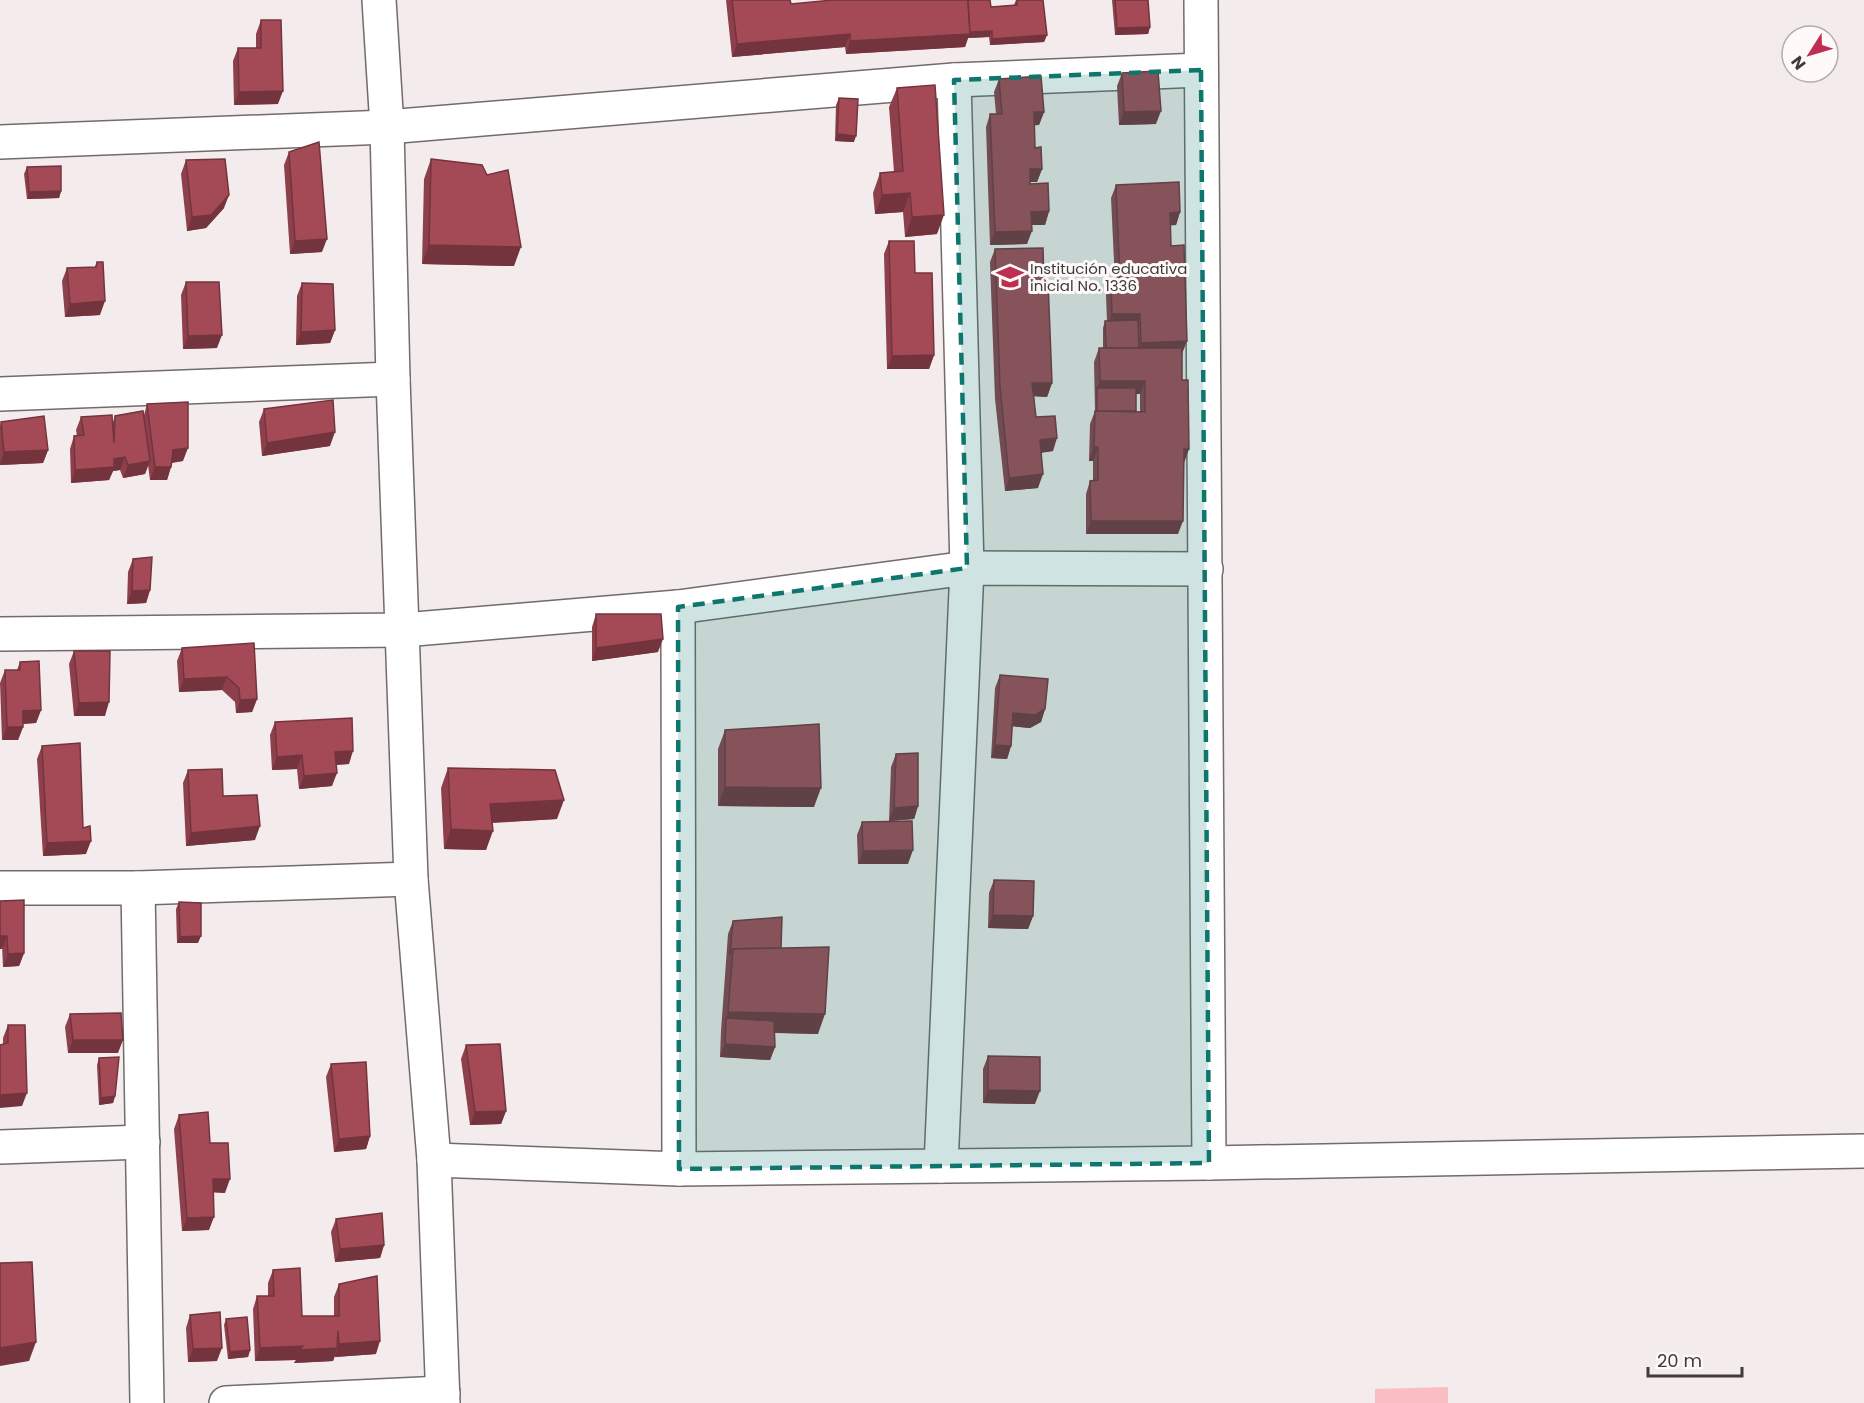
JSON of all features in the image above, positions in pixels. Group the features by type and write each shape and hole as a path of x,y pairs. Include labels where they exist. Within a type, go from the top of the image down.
{"street":[{"path":"226,1403 443,1398 434,1160 411,879 393,379 387,127 379,0"},
{"path":"1201,0 1209,1163"},
{"path":"0,142 387,127 954,80 1201,70"},
{"path":"941,1166 967,568 954,80"},
{"path":"0,394 393,379"},
{"path":"0,633 403,630 678,607 967,568 1206,569"},
{"path":"678,607 679,1169"},
{"path":"0,888 138,888 411,879"},
{"path":"138,888 147,1403"},
{"path":"0,1147 143,1142"},
{"path":"434,1160 679,1169 1209,1163 1864,1151"}],"highlighted area":[{"path":"1201,70 1209,1163 679,1169 678,607 967,568 954,80"}],"shaded area":[{"path":"1448,1387 1448,1403 1375,1403 1375,1389"}],"building":[{"path":"732,0 790,0 791,4 833,0 968,0 970,34 850,41 850,34 737,44"},
{"path":"968,0 990,0 991,7 1017,5 1017,0 1043,0 1047,35 992,39 992,31 970,32"},
{"path":"1115,0 1148,0 1150,27 1117,28"},
{"path":"261,20 281,20 283,91 239,92 238,48 261,48"},
{"path":"1158,71 1161,111 1124,112 1122,73"},
{"path":"1041,76 1044,112 1034,112 1035,148 1041,147 1042,169 1030,169 1030,184 1048,183 1049,211 1031,212 1032,231 995,232 990,114 1002,114 999,79"},
{"path":"935,85 944,215 912,217 910,193 882,195 880,173 903,171 897,88"},
{"path":"839,98 858,99 856,136 837,134"},
{"path":"319,142 327,239 295,241 289,152"},
{"path":"225,159 229,195 211,215 192,217 186,160"},
{"path":"431,159 482,165 487,175 508,170 521,247 429,245"},
{"path":"61,166 61,191 29,192 27,167"},
{"path":"1179,182 1180,212 1170,213 1171,246 1184,245 1187,341 1141,343 1140,314 1112,314 1111,282 1120,282 1116,185"},
{"path":"889,241 914,241 915,273 932,273 934,355 892,356"},
{"path":"1043,248 1044,282 1048,281 1052,383 1032,383 1036,417 1055,416 1057,438 1040,440 1043,474 1009,478 1000,386 995,249"},
{"path":"97,262 103,262 105,301 70,304 67,268 96,267"},
{"path":"186,282 219,282 222,335 188,336"},
{"path":"302,283 333,284 335,330 301,332"},
{"path":"1138,320 1139,348 1106,348 1105,321"},
{"path":"1099,348 1182,348 1182,380 1188,380 1189,449 1184,449 1183,521 1091,521 1090,481 1098,480 1098,447 1094,447 1095,411 1145,412 1145,381 1100,381"},
{"path":"1097,388 1136,388 1136,411 1097,411"},
{"path":"333,400 335,432 267,443 264,409"},
{"path":"188,402 188,448 173,450 171,467 155,467 147,404"},
{"path":"143,411 150,461 128,465 125,457 114,459 114,467 75,470 74,436 84,435 81,417 112,415 114,443 115,416"},
{"path":"44,416 48,450 4,452 1,422"},
{"path":"152,557 150,590 132,591 133,559"},
{"path":"596,614 661,614 663,639 596,648"},
{"path":"254,643 257,699 240,700 239,688 227,677 184,679 182,648"},
{"path":"74,651 110,651 109,702 79,703"},
{"path":"39,661 41,710 23,711 23,727 7,727 5,670 20,670 20,662"},
{"path":"1000,675 1048,679 1045,709 1035,715 1013,713 1011,746 995,745"},
{"path":"352,718 353,751 335,752 337,773 304,776 302,755 277,757 275,722"},
{"path":"819,724 821,788 725,787 725,730"},
{"path":"80,743 83,828 90,826 91,841 47,843 42,746"},
{"path":"918,753 918,806 894,808 896,754"},
{"path":"448,768 555,770 564,800 490,804 493,831 451,829"},
{"path":"222,769 223,796 257,795 260,826 191,833 188,770"},
{"path":"912,821 913,850 863,851 862,822"},
{"path":"994,880 1034,881 1033,916 993,915"},
{"path":"24,900 24,953 8,954 7,936 0,936 0,901"},
{"path":"179,902 201,903 201,936 180,937"},
{"path":"782,917 781,948 733,949 730,955 733,921"},
{"path":"829,947 825,1014 728,1012 733,949"},
{"path":"121,1013 123,1040 73,1040 70,1014"},
{"path":"726,1018 774,1021 775,1047 725,1044"},
{"path":"8,1025 25,1025 27,1093 0,1095 0,1045 8,1043"},
{"path":"500,1044 506,1111 475,1112 466,1045"},
{"path":"988,1056 1040,1057 1040,1091 988,1090"},
{"path":"119,1057 115,1096 101,1098 99,1058"},
{"path":"366,1062 370,1136 339,1139 331,1064"},
{"path":"208,1112 210,1143 228,1143 230,1179 213,1179 214,1217 187,1218 179,1115"},
{"path":"382,1213 384,1245 340,1249 336,1219"},
{"path":"32,1262 36,1342 0,1348 0,1263"},
{"path":"300,1268 302,1316 339,1316 339,1284 377,1276 380,1341 339,1344 338,1331 337,1348 299,1350 303,1346 260,1348 257,1296 274,1296 273,1270"},
{"path":"220,1312 222,1348 193,1349 190,1315"},
{"path":"247,1317 250,1350 230,1352 226,1319"}],"place":[{"name":"Institución educativa inicial No. 1336","path":"1010,277"}]}
